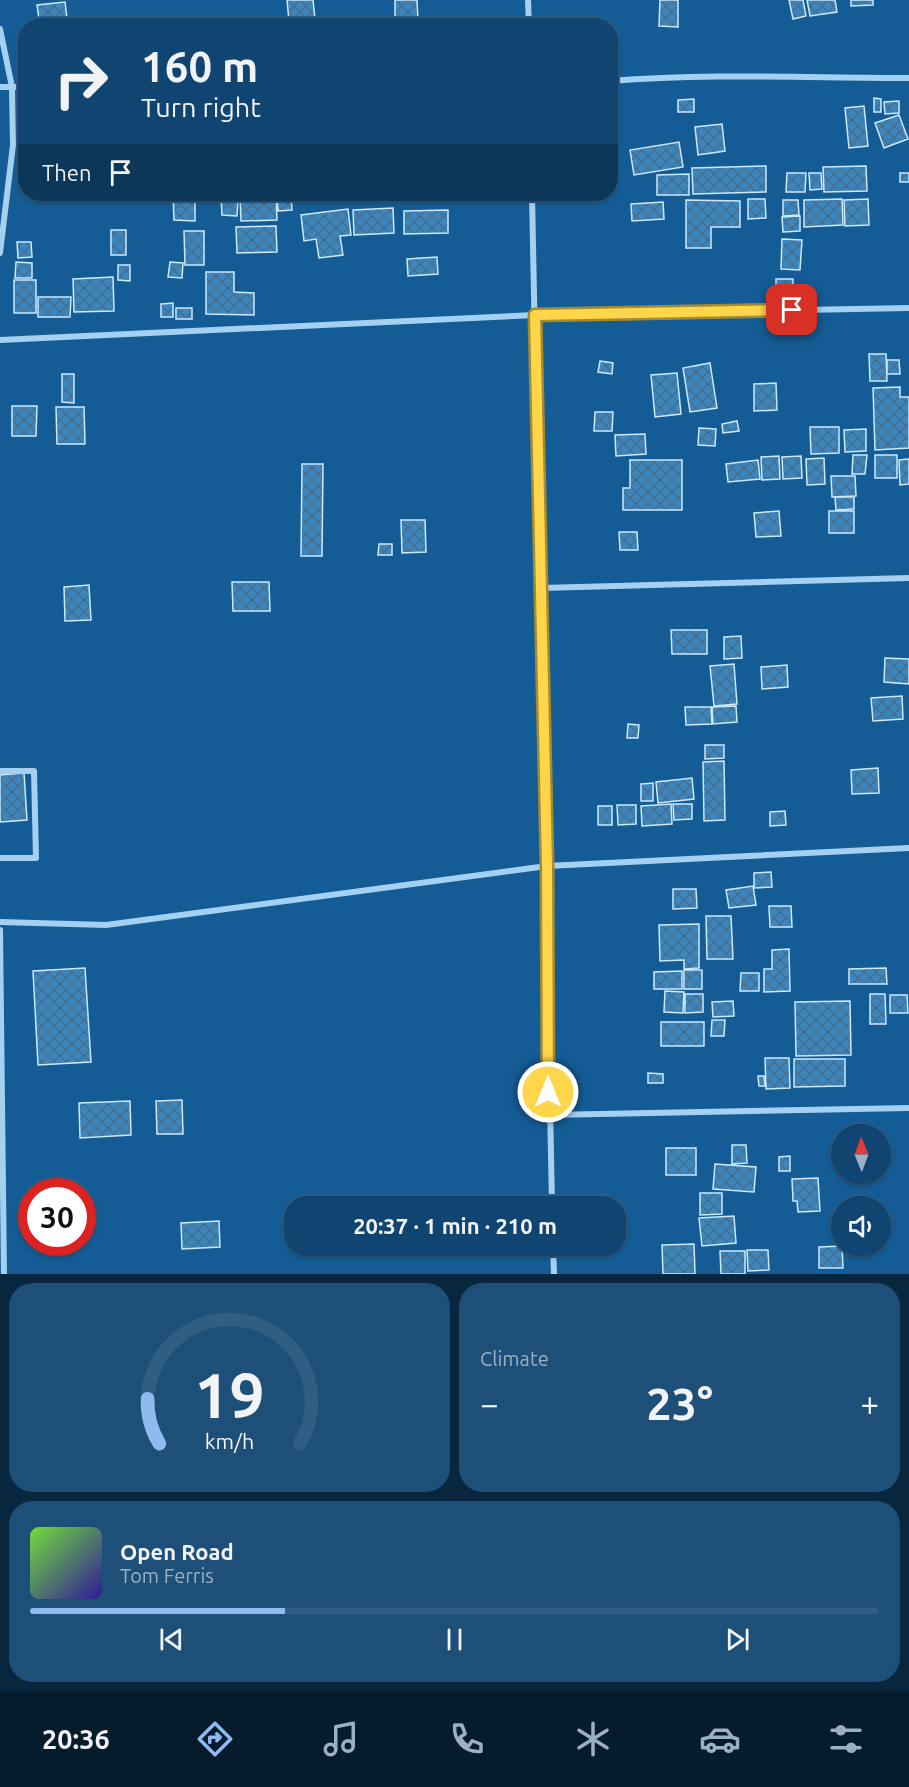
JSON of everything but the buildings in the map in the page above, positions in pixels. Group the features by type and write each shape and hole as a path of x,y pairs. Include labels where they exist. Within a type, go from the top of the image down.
{"street":[{"path":"528,0 529,18"},
{"path":"0,29 12,87 13,145 0,253"},
{"path":"618,80 720,74 801,78 909,78"},
{"path":"0,87 18,87"},
{"path":"532,201 552,1196"},
{"path":"0,340 535,315 909,308"},
{"path":"541,588 909,578"},
{"path":"0,771 34,771 36,858 0,858"},
{"path":"0,922 106,925 547,866 909,848"},
{"path":"0,930 4,1274"},
{"path":"549,1115 909,1108"},
{"path":"553,1256 554,1274"}],"route":[{"path":"548,1092 547,866 535,315 792,310"}]}
